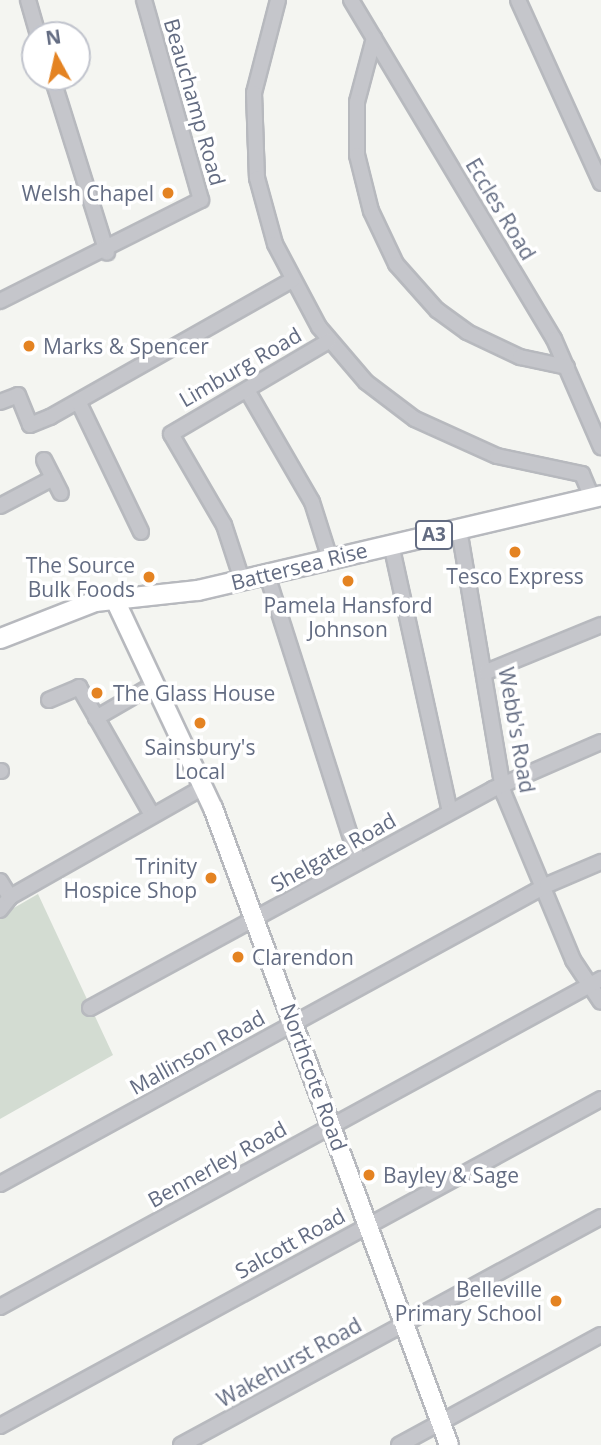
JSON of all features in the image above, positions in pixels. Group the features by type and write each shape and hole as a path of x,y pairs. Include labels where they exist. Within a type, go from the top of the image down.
{"highway":[{"name":"Battersea Rise","path":"0,638 86,603 267,575 597,496"}],"main road":[{"name":"Northcote Road","path":"115,600 204,787 255,916 449,1445"}],"street":[{"path":"28,0 34,21"},
{"name":"Beauchamp Road","path":"0,301 107,253 197,205 204,195 144,0"},
{"path":"278,0 257,71 254,147 261,205 292,280 329,341 375,389 440,432 497,456 582,474 601,473"},
{"name":"Eccles Road","path":"351,0 567,367 601,447"},
{"path":"518,0 601,183"},
{"path":"373,38 357,102 357,155 371,211 396,264 437,310 467,332 520,357 567,367"},
{"path":"56,91 107,253"},
{"path":"0,401 18,395 30,425 79,402 292,280"},
{"name":"Limburg Road","path":"242,580 224,526 171,433 329,341"},
{"path":"247,390 312,502 330,559"},
{"path":"79,402 141,532"},
{"path":"44,460 61,493"},
{"path":"582,474 597,496"},
{"path":"0,506 53,478"},
{"name":"Webb's Road","path":"459,529 486,672 502,785 541,888 595,982 601,1002"},
{"path":"391,544 450,812"},
{"path":"267,575 358,860"},
{"path":"486,672 601,625"},
{"path":"49,700 79,687 151,813"},
{"path":"96,718 146,690"},
{"name":"Shelgate Road","path":"90,1008 450,812 502,785 601,742"},
{"path":"0,910 10,897 151,813 204,787"},
{"name":"Mallinson Road","path":"0,1184 541,888 601,862"},
{"path":"0,881 10,897"},
{"name":"Bennerley Road","path":"0,1307 595,982"},
{"name":"Salcott Road","path":"0,1426 367,1223 601,1098"},
{"name":"Wakehurst Road","path":"181,1445 601,1217"},
{"path":"399,1445 601,1335"}],"shaded area":[{"path":"38,894 113,1055 0,1119 0,916"}],"place":[{"name":"Welsh Chapel","path":"168,193"},
{"name":"Marks & Spencer","path":"29,346"},
{"name":"Tesco Express","path":"515,552"},
{"name":"The Source Bulk Foods","path":"149,577"},
{"name":"Pamela Hansford Johnson","path":"348,581"},
{"name":"The Glass House","path":"97,693"},
{"name":"Sainsbury's Local","path":"200,723"},
{"name":"Trinity Hospice Shop","path":"211,878"},
{"name":"Clarendon","path":"238,957"},
{"name":"Bayley & Sage","path":"369,1175"},
{"name":"Belleville Primary School","path":"556,1301"}]}
